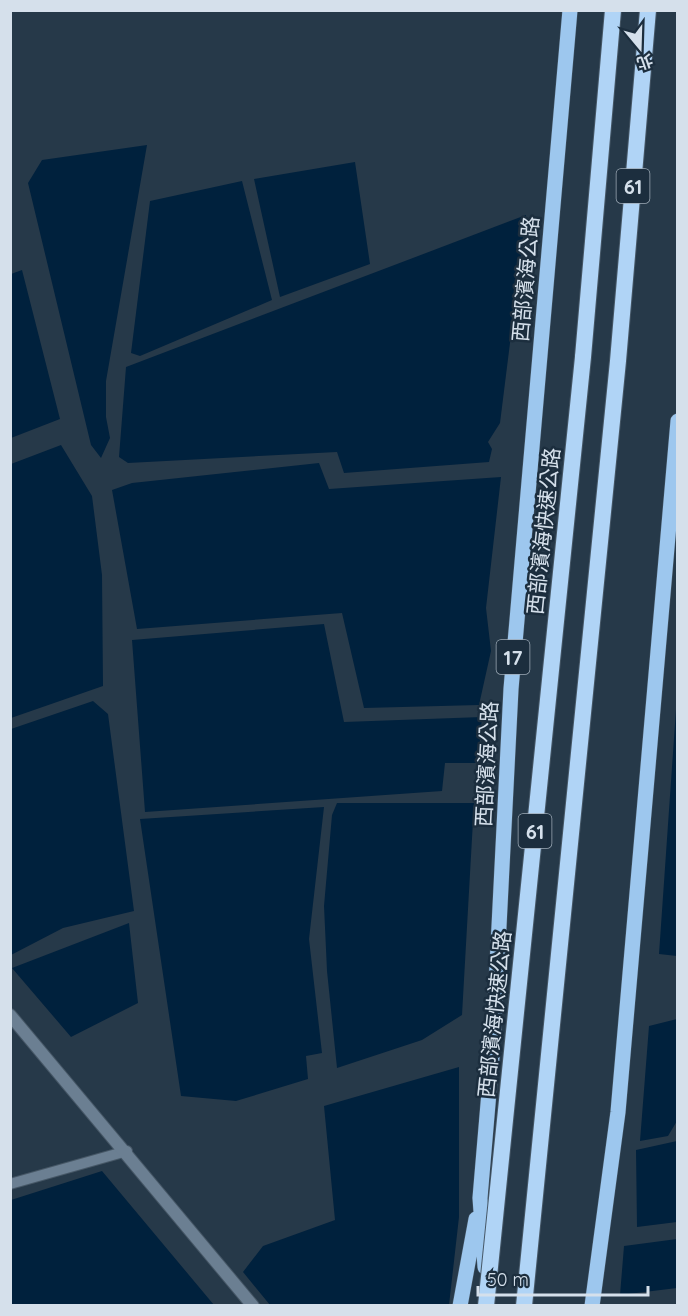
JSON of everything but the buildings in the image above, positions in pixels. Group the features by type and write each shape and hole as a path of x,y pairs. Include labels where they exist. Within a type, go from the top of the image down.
{"highway":[{"name":"西部濱海快速公路","path":"487,1305 583,357 613,10"},
{"name":"61","path":"524,1305 618,361 648,10"}],"main road":[{"name":"西部濱海公路","path":"487,1305 480,1198 493,1045 511,689 570,10"},
{"path":"592,1305 618,1112 678,421"},
{"path":"460,1305 480,1198"}],"street":[{"path":"10,1015 127,1151 253,1305"}],"lane":[{"path":"10,1184 127,1151"}],"water":[{"path":"147,145 106,381 106,417 110,438 101,458 91,445 28,183 42,160"},
{"path":"355,162 370,264 280,297 254,179"},
{"path":"242,181 272,300 140,356 131,353 150,201"},
{"path":"526,215 500,423 488,442 492,449 489,462 344,473 337,452 128,463 119,457 126,367"},
{"path":"22,270 60,419 11,438 11,274"},
{"path":"61,445 92,496 102,575 103,686 11,718 11,464"},
{"path":"319,463 329,489 501,477 486,608 491,651 479,705 364,708 342,613 137,629 112,490 132,483"},
{"path":"324,624 344,722 482,717 478,763 445,763 442,791 145,812 132,640"},
{"path":"677,695 678,956 659,954"},
{"path":"93,701 108,714 134,911 63,928 11,955 11,729"},
{"path":"337,803 474,803 462,1015 422,1040 337,1068 327,971 324,906 332,815"},
{"path":"324,807 309,939 322,1053 306,1056 308,1079 236,1101 181,1096 140,819"},
{"path":"129,923 138,1003 71,1037 12,968"},
{"path":"677,1019 677,1121 668,1136 640,1141 649,1026"},
{"path":"459,1067 459,1217 449,1305 270,1305 243,1272 263,1246 335,1220 324,1106"},
{"path":"677,1141 677,1222 637,1227 636,1150"},
{"path":"102,1171 214,1305 11,1305 11,1200"},
{"path":"677,1239 677,1288 620,1295 624,1246"}]}
